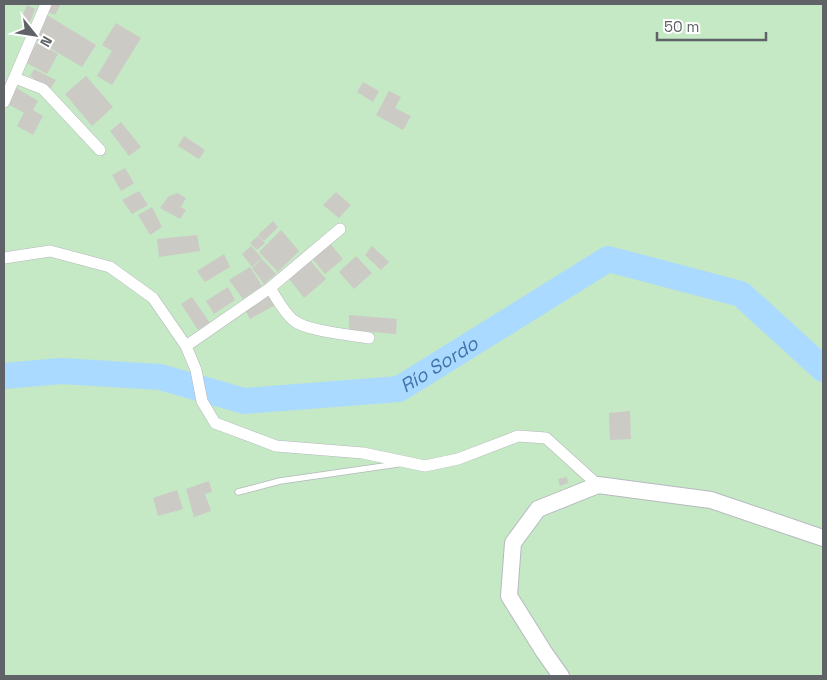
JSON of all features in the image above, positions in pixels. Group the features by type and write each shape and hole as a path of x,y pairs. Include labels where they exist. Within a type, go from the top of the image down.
{"main road":[{"path":"561,676 509,596 513,543 538,509 598,485 711,500 823,538"}],"street":[{"path":"4,102 46,4"},
{"path":"15,78 43,90 100,150"},
{"path":"186,346 270,288 340,229"},
{"path":"4,258 50,251 110,267 153,298 186,346 196,370 202,401 214,423 276,446 363,453 425,466 458,459 518,436 546,438 598,485"},
{"path":"270,288 285,312 294,321 305,326 369,338"}],"lane":[{"path":"238,492 280,480 407,462"}],"green space":[{"path":"4,4 823,4 823,676 4,676"}],"building":[{"path":"49,4 61,4 55,15 45,11"},
{"path":"27,5 35,9 30,22 21,19"},
{"path":"47,15 96,45 82,67 33,38"},
{"path":"116,23 141,38 112,85 97,76 112,51 102,45"},
{"path":"37,42 58,54 47,74 25,62"},
{"path":"34,69 56,80 51,88 33,81 34,78 30,76"},
{"path":"86,76 113,107 92,126 65,94"},
{"path":"363,82 379,91 373,102 357,92"},
{"path":"15,87 38,101 33,110 43,116 33,135 17,126 24,113 6,103"},
{"path":"389,91 401,97 395,108 411,116 403,130 376,115"},
{"path":"121,122 141,147 129,156 110,131"},
{"path":"184,136 205,150 199,159 178,146"},
{"path":"125,168 134,183 121,191 112,175"},
{"path":"139,191 148,205 132,214 122,200"},
{"path":"336,192 351,205 339,218 323,205"},
{"path":"177,193 186,198 181,207 186,210 180,219 160,208 168,197"},
{"path":"152,207 162,227 150,235 138,215"},
{"path":"273,221 278,227 264,241 258,235"},
{"path":"281,230 299,251 278,272 259,252"},
{"path":"197,235 200,251 159,257 157,239"},
{"path":"258,236 265,243 257,250 250,243"},
{"path":"328,241 343,259 325,274 310,256"},
{"path":"251,246 262,258 252,267 242,254"},
{"path":"372,246 389,262 381,270 365,255"},
{"path":"224,254 230,267 205,282 197,271"},
{"path":"356,256 372,273 354,289 339,272"},
{"path":"308,258 326,279 304,298 287,276"},
{"path":"262,259 276,274 264,284 252,268"},
{"path":"250,267 262,286 243,299 229,280"},
{"path":"228,287 235,300 214,314 206,301"},
{"path":"268,292 275,305 250,319 244,308"},
{"path":"192,297 210,323 198,330 181,304"},
{"path":"349,315 397,319 396,334 349,330"},
{"path":"630,411 631,439 610,440 609,413"},
{"path":"567,477 568,483 560,486 558,479"},
{"path":"209,481 212,492 205,494 211,511 194,517 186,489"},
{"path":"177,490 183,509 158,516 153,498"}],"waterway":[{"name":"Río Sordo","path":"4,376 61,371 160,377 244,401 399,389 608,259 741,294 823,369"}]}
